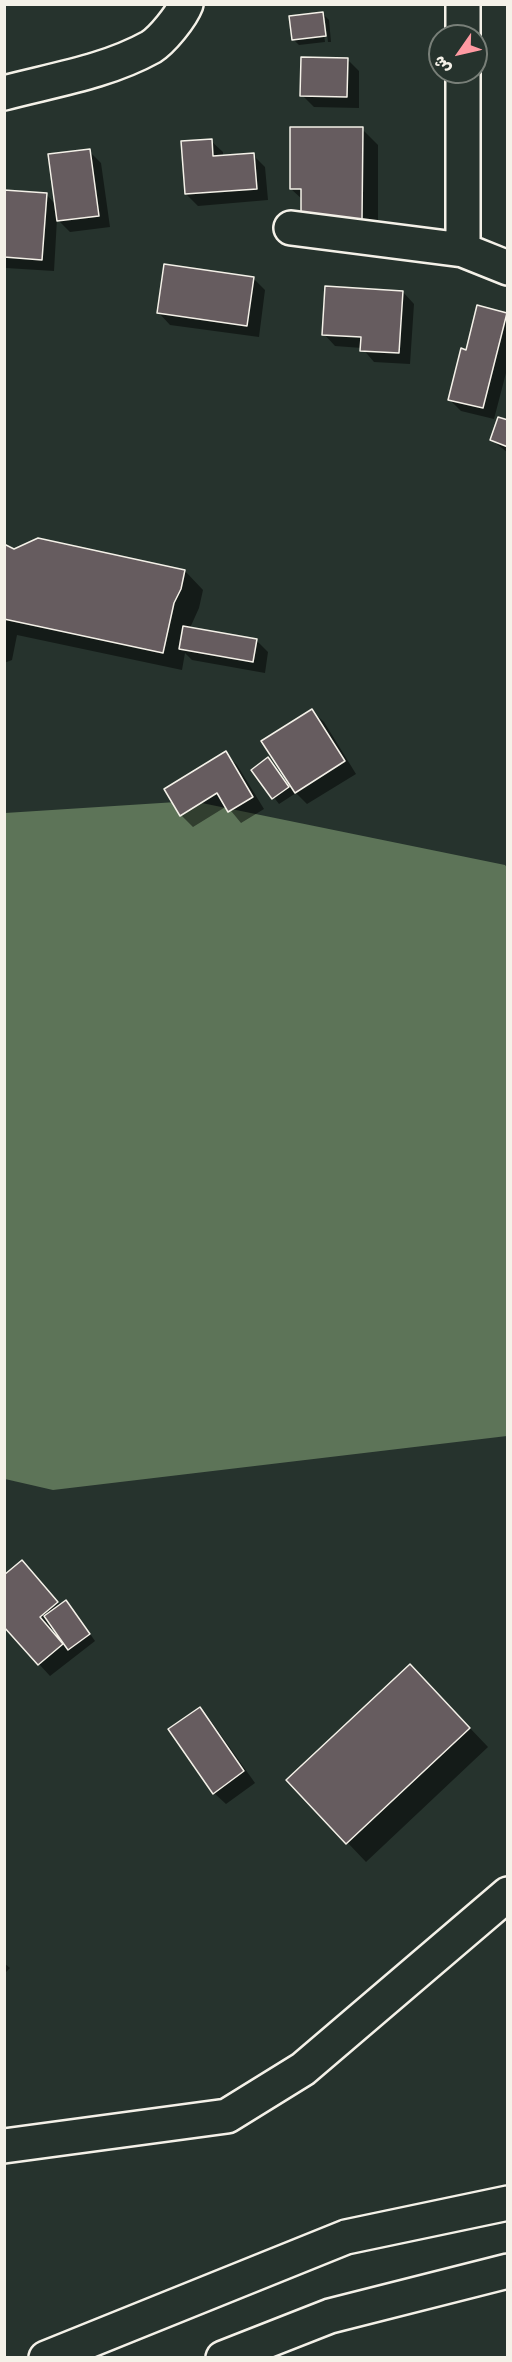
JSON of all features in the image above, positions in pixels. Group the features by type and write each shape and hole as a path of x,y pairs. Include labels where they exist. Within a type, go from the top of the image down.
{"main road":[{"path":"4,93 107,66 153,46 182,14 186,4"},
{"path":"463,4 463,24"},
{"path":"463,84 463,250"},
{"path":"291,228 463,250 507,268"},
{"path":"4,2146 227,2116 303,2069 507,1894"},
{"path":"46,2358 346,2237 507,2203"},
{"path":"223,2358 330,2316 507,2271"}],"green space":[{"path":"192,801 505,865 508,869 507,1436 53,1490 5,1479 5,813"}],"building":[{"path":"323,12 326,36 292,40 289,16"},
{"path":"301,57 348,58 347,97 300,96"},
{"path":"290,127 363,127 362,219 301,219 301,189 290,189"},
{"path":"212,139 213,156 254,153 257,189 185,194 181,141"},
{"path":"90,149 99,216 57,221 48,154"},
{"path":"4,190 47,193 42,260 4,257"},
{"path":"164,264 254,277 247,326 157,313"},
{"path":"325,286 403,291 399,353 360,351 361,337 322,335"},
{"path":"477,305 507,313 483,408 448,400 461,348 466,350"},
{"path":"498,417 508,420 508,447 490,440"},
{"path":"38,538 185,570 181,589 174,603 163,653 4,619 4,544 14,549"},
{"path":"183,626 257,639 253,662 179,649"},
{"path":"312,709 345,761 295,793 261,741"},
{"path":"226,751 253,797 228,812 217,793 180,816 164,789"},
{"path":"268,757 289,787 272,799 251,770"},
{"path":"22,1560 58,1602 40,1617 63,1644 38,1665 4,1627 4,1575"},
{"path":"66,1600 90,1634 68,1650 44,1616"},
{"path":"410,1664 470,1728 346,1844 286,1780"},
{"path":"200,1707 244,1771 213,1794 168,1729"}]}
